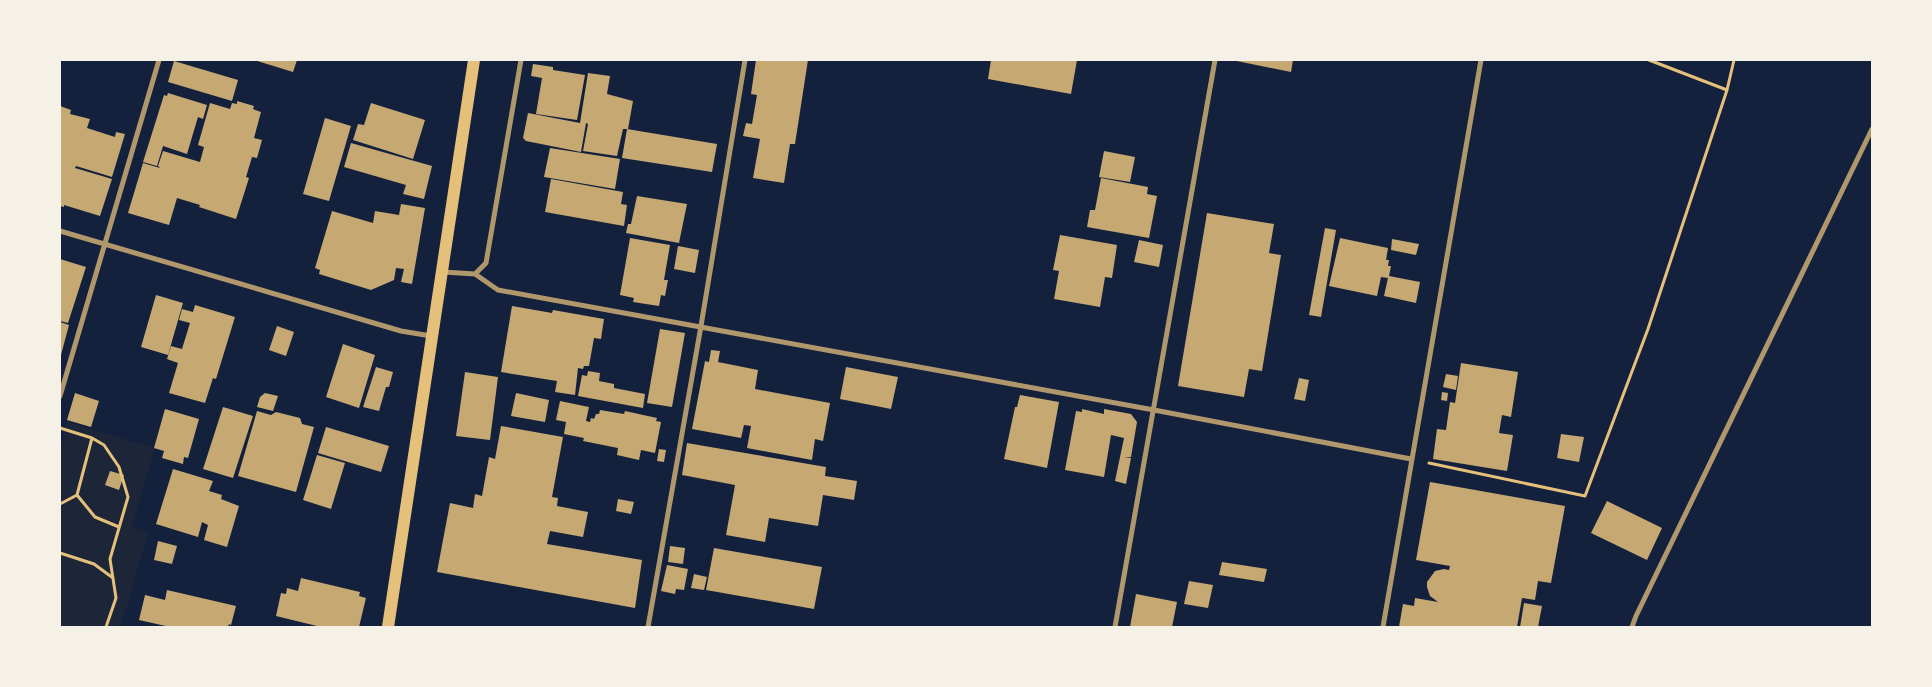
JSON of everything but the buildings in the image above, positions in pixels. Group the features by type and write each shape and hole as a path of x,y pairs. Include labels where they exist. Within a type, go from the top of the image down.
{"main road":[{"path":"388,627 474,60"}],"street":[{"path":"60,396 159,60"},
{"path":"475,274 486,263 521,60"},
{"path":"648,627 745,60"},
{"path":"1115,627 1215,60"},
{"path":"1383,627 1481,60"},
{"path":"1632,627 1871,132"},
{"path":"60,231 401,331 432,337"},
{"path":"442,272 475,274 498,290 701,326 1411,459"}],"path":[{"path":"1649,60 1727,90"},
{"path":"1411,459 1585,496 1648,329 1727,90 1734,60"},
{"path":"60,428 92,438 104,445 119,467 128,497 110,559 116,598 106,627"},
{"path":"92,438 77,495 95,517 119,527"},
{"path":"60,504 77,495"},
{"path":"60,553 94,564 113,579"}],"shaded area":[{"path":"67,422 155,448 132,526 148,532 128,604 119,627 60,627 60,448"}]}
